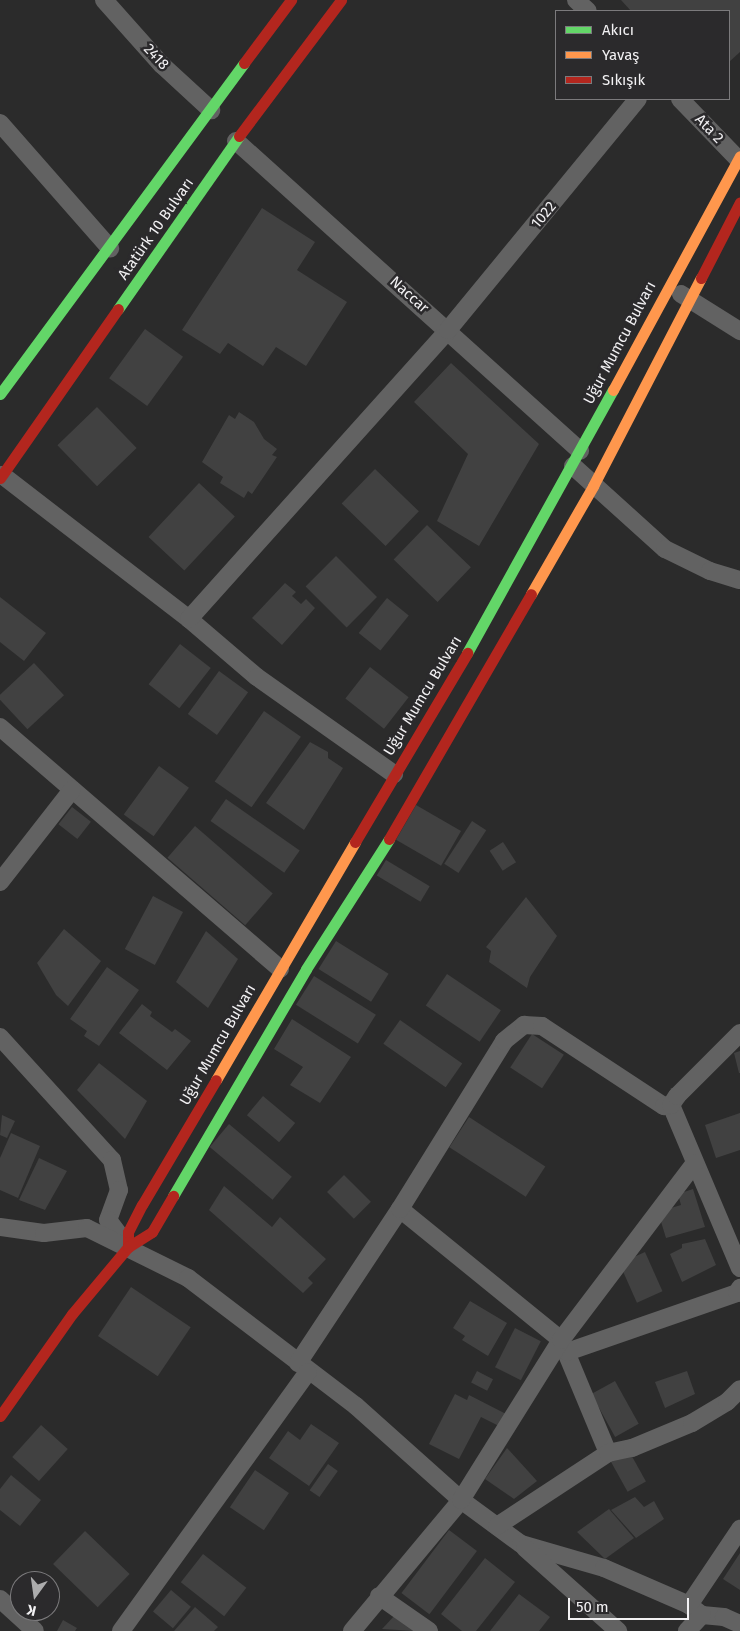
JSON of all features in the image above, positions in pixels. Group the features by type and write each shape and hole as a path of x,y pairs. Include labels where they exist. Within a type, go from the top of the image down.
{"main road":[{"name":"Atatürk 10 Bulvarı","path":"0,394 292,0"},
{"name":"Atatürk 10 Bulvarı","path":"1,477 236,141 341,0"},
{"name":"Uğur Mumcu Bulvarı","path":"128,1247 128,1232 142,1205 577,458 668,285 739,157"},
{"name":"Uğur Mumcu Bulvarı","path":"0,1416 72,1314 128,1247 152,1232 306,969 383,849 594,486 688,298 740,202"}],"street":[{"name":"2418","path":"104,0 162,64 211,110"},
{"path":"576,0 587,10"},
{"name":"1022","path":"189,619 448,330 637,100"},
{"name":"Ata 2","path":"681,100 739,157"},
{"path":"0,123 110,248"},
{"name":"Naccar","path":"236,141 448,330 577,458 594,486 665,549 710,571 740,580"},
{"path":"668,285 740,331"},
{"path":"1,477 189,619 257,677 394,774"},
{"path":"0,727 280,969"},
{"path":"0,882 72,790"},
{"path":"121,1631 303,1367 504,1041 524,1024 542,1026 664,1106 671,1105 677,1096 740,1033"},
{"path":"0,1037 112,1160 119,1190 108,1220 128,1247"},
{"path":"671,1105 740,1268"},
{"path":"352,1631 379,1596 461,1500 564,1346 695,1163"},
{"path":"400,1209 564,1346 608,1453"},
{"path":"0,1227 44,1233 87,1228 188,1278 356,1406 461,1500 521,1544 618,1631"},
{"path":"564,1346 736,1293 740,1288"},
{"path":"497,1526 608,1453 632,1448 692,1423 727,1402 740,1388"},
{"path":"687,1631 695,1610 740,1529"},
{"path":"521,1544 604,1568 695,1610 732,1614 740,1624"},
{"path":"379,1596 429,1631"},
{"path":"0,1599 35,1631"}],"building":[{"path":"621,0 740,0 740,52 730,61 730,10 630,10"},
{"path":"262,208 315,242 297,270 347,302 306,366 276,347 263,366 228,343 220,354 182,330"},
{"path":"145,329 183,357 147,406 109,378"},
{"path":"451,363 539,444 479,546 437,521 468,454 414,402"},
{"path":"97,407 137,448 97,486 57,445"},
{"path":"239,412 254,422 264,439 277,449 272,455 277,457 252,494 248,491 244,498 220,483 223,477 202,462 229,415 235,419"},
{"path":"375,469 419,511 386,546 342,504"},
{"path":"199,483 235,516 184,571 149,537"},
{"path":"427,525 471,567 438,602 394,560"},
{"path":"336,556 377,597 347,627 306,586"},
{"path":"285,583 296,592 292,596 301,604 306,599 315,608 282,645 252,618"},
{"path":"0,597 46,633 24,661 0,642"},
{"path":"387,598 409,616 380,651 359,633"},
{"path":"180,644 211,668 179,708 149,684"},
{"path":"34,663 64,695 27,729 0,700 0,695"},
{"path":"370,667 409,697 384,729 345,699"},
{"path":"219,671 248,692 217,735 188,714"},
{"path":"264,711 301,737 252,807 215,781"},
{"path":"310,742 328,752 328,758 343,768 304,830 266,803"},
{"path":"159,766 189,788 154,836 124,815"},
{"path":"226,799 300,851 284,873 211,821"},
{"path":"416,805 461,831 441,866 396,840"},
{"path":"72,807 91,822 77,839 58,824"},
{"path":"472,821 486,830 458,873 444,864"},
{"path":"195,826 273,894 245,925 167,858"},
{"path":"503,842 516,862 503,871 490,851"},
{"path":"386,860 430,886 420,902 377,875"},
{"path":"153,896 183,912 155,965 125,949"},
{"path":"526,897 557,936 530,977 527,988 489,962 491,951 486,947"},
{"path":"64,929 101,961 68,1006 56,995 37,963"},
{"path":"206,931 238,959 208,1008 176,982"},
{"path":"336,941 389,974 371,1002 319,969"},
{"path":"107,967 139,990 99,1046 84,1036 87,1031 70,1019"},
{"path":"447,974 501,1010 480,1042 426,1006"},
{"path":"314,976 376,1015 358,1044 296,1005"},
{"path":"142,1004 152,1012 150,1016 172,1032 175,1029 191,1041 167,1070 119,1033"},
{"path":"292,1019 351,1057 320,1103 290,1085 303,1067 274,1049"},
{"path":"400,1020 462,1064 446,1087 383,1044"},
{"path":"532,1034 564,1055 542,1088 510,1068"},
{"path":"740,1051 740,1073 739,1073 734,1053"},
{"path":"99,1063 147,1101 125,1139 77,1090"},
{"path":"263,1096 295,1123 279,1142 247,1115"},
{"path":"740,1113 740,1150 716,1158 705,1125"},
{"path":"2,1115 15,1121 7,1138 0,1135"},
{"path":"469,1117 545,1167 526,1197 449,1147"},
{"path":"229,1124 292,1177 273,1200 210,1147"},
{"path":"11,1133 40,1146 18,1198 0,1190 0,1158"},
{"path":"39,1158 67,1171 45,1210 19,1200"},
{"path":"344,1175 371,1202 354,1219 327,1192"},
{"path":"224,1186 272,1227 280,1217 326,1259 308,1278 313,1283 303,1293 209,1210"},
{"path":"693,1189 705,1227 666,1238 658,1212 681,1205 678,1194"},
{"path":"705,1239 716,1265 682,1282 670,1254 682,1248 682,1244"},
{"path":"645,1252 662,1291 637,1303 619,1263"},
{"path":"131,1287 191,1327 158,1376 98,1336"},
{"path":"470,1301 507,1323 488,1356 462,1340 465,1336 453,1328"},
{"path":"515,1328 541,1341 521,1380 495,1367"},
{"path":"477,1371 493,1379 487,1391 471,1383"},
{"path":"687,1371 695,1394 665,1408 655,1382"},
{"path":"615,1381 639,1424 615,1437 591,1394"},
{"path":"455,1394 467,1400 469,1395 510,1416 503,1428 481,1417 459,1459 429,1444"},
{"path":"311,1424 339,1443 309,1486 269,1458 288,1431 300,1440"},
{"path":"41,1425 68,1449 39,1481 12,1457"},
{"path":"507,1448 537,1481 514,1499 485,1479"},
{"path":"629,1451 646,1482 628,1492 611,1461"},
{"path":"328,1464 338,1471 319,1497 310,1490"},
{"path":"255,1470 289,1493 264,1530 230,1507"},
{"path":"11,1475 41,1500 20,1526 0,1510 0,1489"},
{"path":"635,1497 644,1507 654,1501 664,1519 636,1538 611,1510"},
{"path":"609,1509 634,1538 605,1559 577,1532"},
{"path":"449,1530 477,1551 429,1614 401,1593"},
{"path":"85,1531 130,1574 98,1607 53,1564"},
{"path":"740,1553 740,1590 723,1579"},
{"path":"203,1554 246,1588 224,1616 181,1582"},
{"path":"485,1558 515,1582 476,1631 462,1631 441,1614"},
{"path":"171,1590 191,1607 173,1628 153,1611"},
{"path":"519,1594 550,1617 539,1631 490,1631"},
{"path":"195,1607 218,1627 214,1631 174,1631"},
{"path":"396,1614 414,1631 382,1629"},
{"path":"63,1620 77,1628 75,1631 57,1631"}],"traffic: fast":[{"path":"0,394 244,63"},
{"path":"118,309 239,136"},
{"path":"467,653 613,390"},
{"path":"173,1196 306,969 389,839"}],"traffic: slow":[{"path":"613,390 740,156"},
{"path":"531,594 593,486 701,278"},
{"path":"216,1080 355,842"}],"traffic: jam":[{"path":"244,63 291,0"},
{"path":"239,136 341,0"},
{"path":"701,278 740,202"},
{"path":"0,478 118,309"},
{"path":"389,839 531,594"},
{"path":"355,842 467,653"},
{"path":"128,1247 128,1232 142,1205 216,1080"},
{"path":"0,1416 72,1314 128,1247 152,1232 173,1196"}]}
